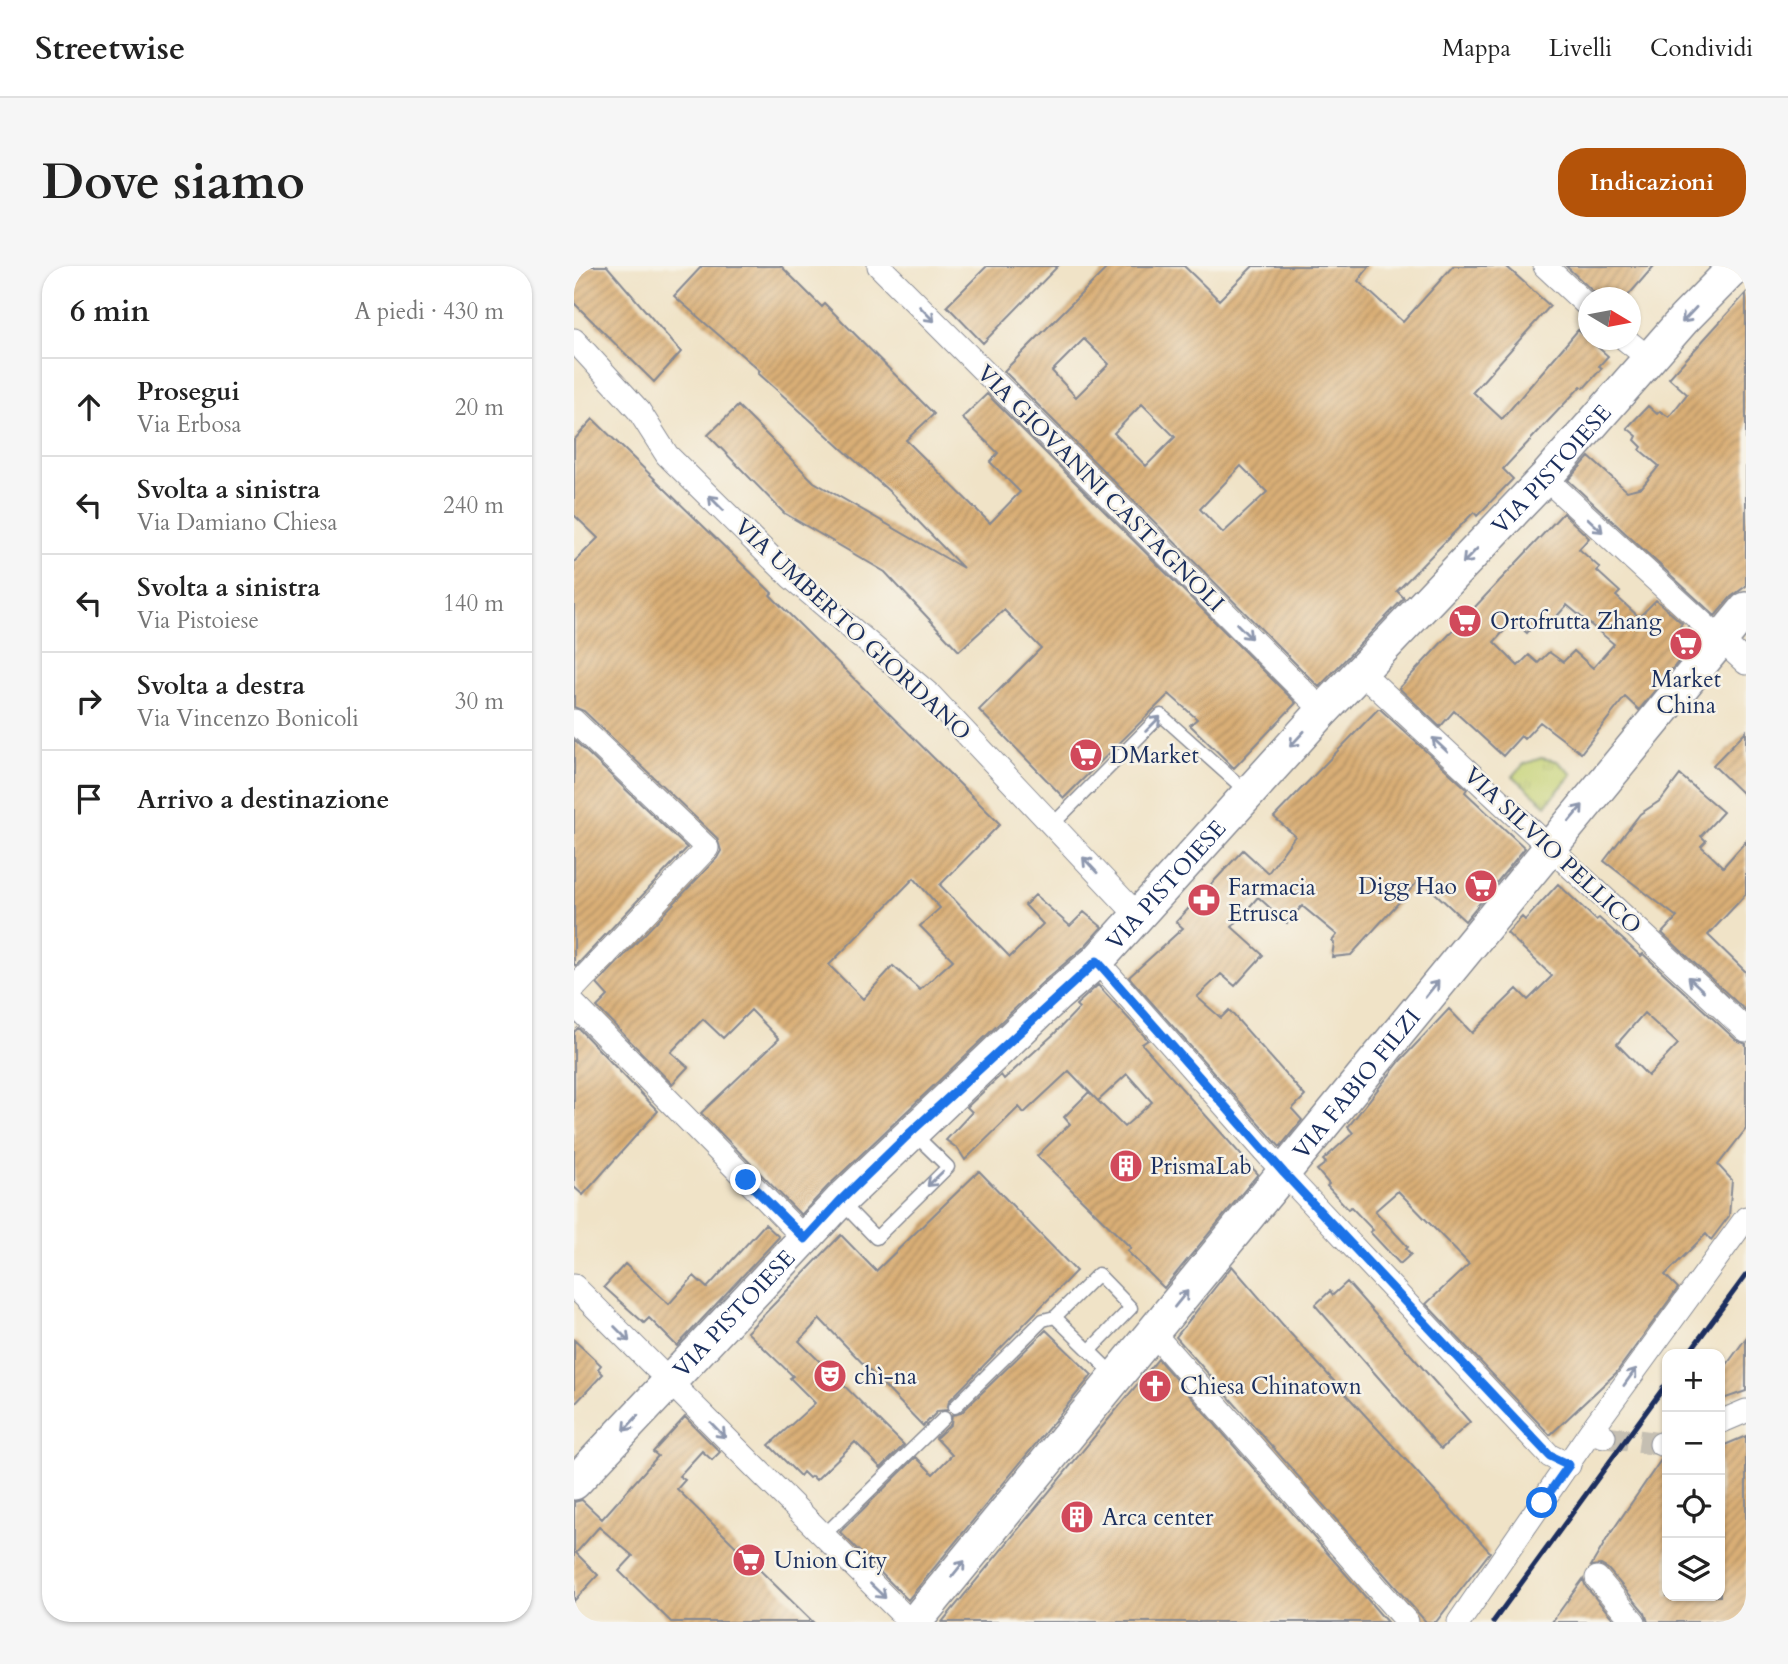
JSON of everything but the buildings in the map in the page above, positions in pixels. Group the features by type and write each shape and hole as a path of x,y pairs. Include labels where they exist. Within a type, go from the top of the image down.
{"street":[{"name":"VIA GIOVANNI CASTAGNOLI","path":"879,266 1323,710"},
{"path":"1545,266 1578,297"},
{"name":"VIA PISTOIESE","path":"1641,348 1684,320 1736,266"},
{"name":"VIA UMBERTO GIORDANO","path":"574,340 639,411 667,455 792,578 930,695 1137,915"},
{"name":"VIA PISTOIESE","path":"574,1483 840,1201 1097,961 1323,710 1545,478 1638,350"},
{"path":"1545,478 1746,663"},
{"name":"VIA FABIO FILZI","path":"912,1622 1116,1378 1746,609"},
{"name":"VIA SILVIO PELLICO","path":"1360,671 1746,1031"},
{"path":"574,721 707,848 574,988"},
{"path":"1097,961 1284,1173 1550,1456 1569,1465"},
{"path":"574,1004 805,1239"},
{"path":"1459,1622 1569,1465 1598,1434 1746,1218"},
{"path":"574,1286 822,1537 912,1622"},
{"path":"1153,1333 1407,1622"},
{"path":"1725,1420 1746,1411"},
{"path":"1597,1578 1634,1622"}],"lane":[{"path":"1053,824 1161,715 1247,793"},
{"path":"840,1201 876,1238 948,1167 911,1132"},
{"path":"955,1407 1043,1320 1055,1317 1098,1275 1131,1308 1089,1351"},
{"path":"1055,1317 1116,1378"},
{"path":"822,1537 944,1418"}],"green space":[{"path":"1541,758 1557,761 1572,774 1546,805 1513,776 1524,764"}],"tunnel":[{"path":"1605,1437 1661,1444"}],"railway":[{"path":"1692,1349 1746,1275"},
{"path":"1493,1622 1662,1390"}],"place":[{"name":"Ortofrutta Zhang","path":"1465,621"},
{"name":"Market China","path":"1686,644"},
{"name":"DMarket","path":"1086,755"},
{"name":"Digg Hao","path":"1481,886"},
{"name":"Farmacia Etrusca","path":"1204,900"},
{"name":"PrismaLab","path":"1126,1166"},
{"name":"chì-na","path":"830,1376"},
{"name":"Chiesa Chinatown","path":"1155,1386"},
{"name":"Arca center","path":"1077,1517"},
{"name":"Union City","path":"749,1560"}],"route":[{"path":"746,1180 805,1239 911,1132 1097,961 1284,1173 1550,1456 1569,1465 1542,1503"}]}
